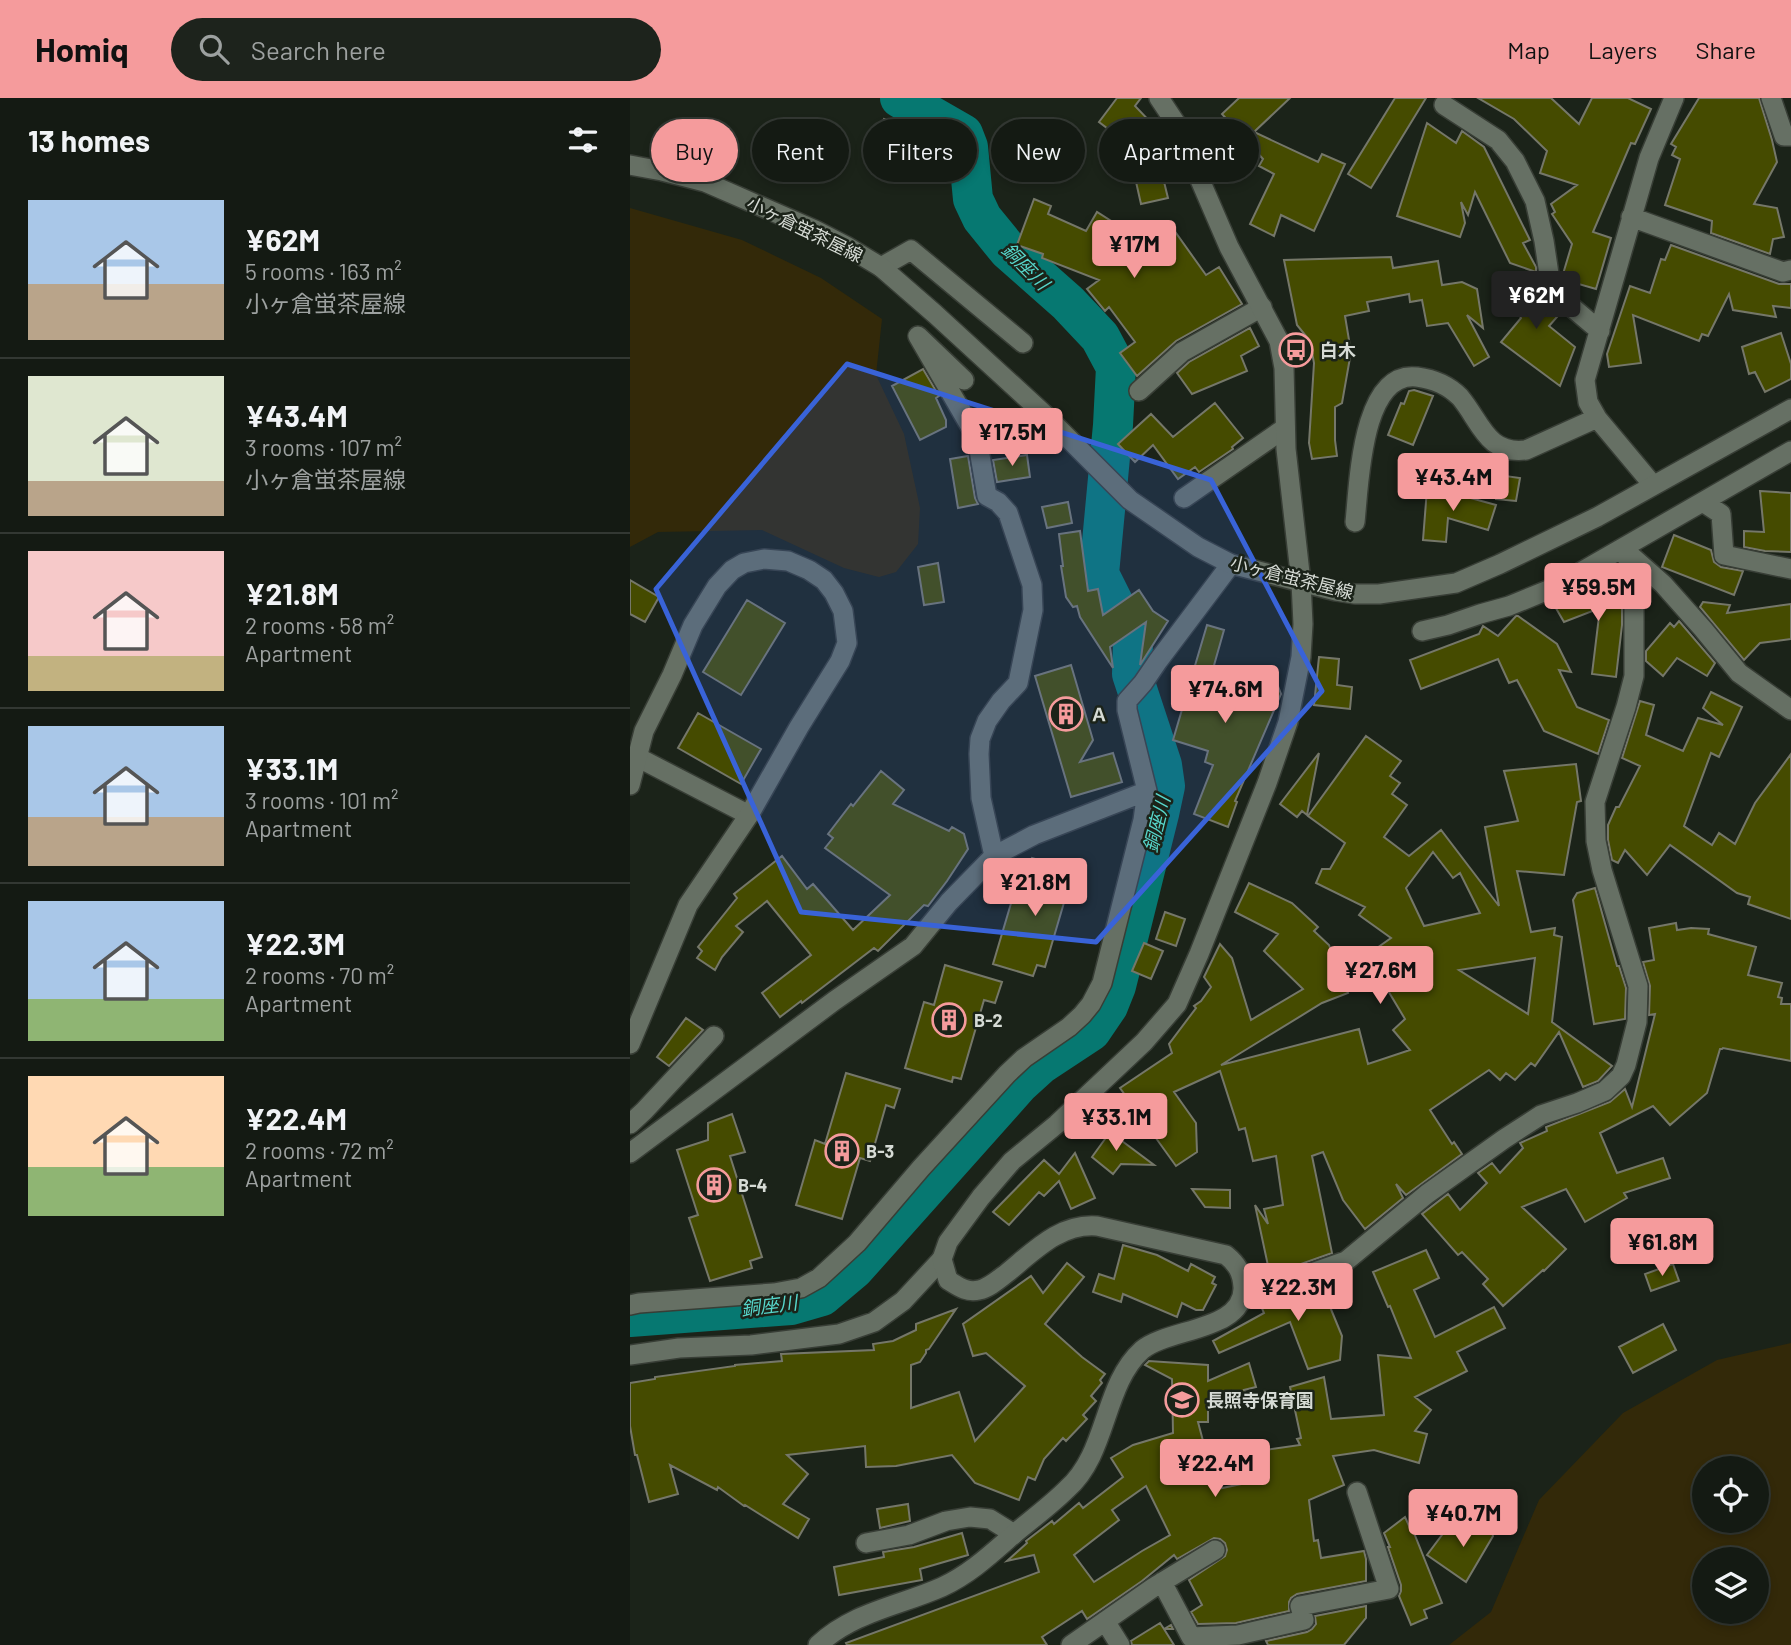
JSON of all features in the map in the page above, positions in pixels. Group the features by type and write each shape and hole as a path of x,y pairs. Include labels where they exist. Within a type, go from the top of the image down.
{"street":[{"path":"630,1354 680,1348 751,1345 839,1334 874,1322 903,1301 942,1259 948,1242 959,1226 1012,1161 1057,1124 1144,1042 1177,1004 1199,954 1267,783 1288,722 1301,657 1303,624 1286,449 1284,368 1279,341 1229,247 1175,122 1159,98"},
{"path":"1653,485 1597,418 1588,402 1585,380 1649,158 1674,98"},
{"path":"1771,98 1784,136 1791,136"},
{"path":"1444,105 1498,141 1515,160 1535,201 1549,274 1567,303 1600,331"},
{"name":"小ヶ倉蛍茶屋線","path":"630,165 705,182 815,230 881,267 989,362 1130,500 1198,547 1231,564 1336,591 1380,594 1456,583 1585,522 1791,409"},
{"path":"1631,217 1783,272 1791,270"},
{"path":"881,267 911,250 1023,343"},
{"path":"1139,391 1182,352 1262,307"},
{"path":"964,380 918,336 977,438 987,496 1009,513 1032,585 1033,610 1018,683 987,721 980,738 981,798 994,856"},
{"path":"1355,522 1364,442 1373,411 1381,396 1395,381 1409,376 1442,383 1458,396 1496,446 1516,452 1597,418"},
{"path":"1184,498 1285,428"},
{"path":"1422,631 1509,606 1553,588 1791,451"},
{"path":"1703,502 1721,514 1724,555 1791,569"},
{"path":"1622,549 1663,584 1739,673 1791,710"},
{"path":"818,1645 829,1634 846,1624 964,1576 1070,1487 1091,1459 1116,1390 1140,1352 1161,1340 1222,1319 1233,1312 1243,1297 1346,1261 1427,1194 1504,1139 1541,1115 1605,1091 1621,1076 1637,1022 1638,986 1602,870 1596,841 1595,802 1634,676 1634,570 1622,549"},
{"path":"630,785 644,731 694,625 717,586 732,570 744,563 764,559 788,561 824,580 843,611 847,643 840,661 749,816 688,905 630,1044"},
{"path":"630,1306 801,1289 819,1278 857,1243 1007,1074 1024,1058 1069,1027 1091,1004 1102,983 1143,820 1147,791 1127,701 1231,564"},
{"path":"637,757 749,816"},
{"path":"630,1153 834,1001 913,946 949,902 994,856 1034,835 1147,791"},
{"path":"630,1124 714,1036"},
{"path":"942,1259 948,1280 965,1290 980,1290 996,1282 1053,1237 1072,1227 1097,1226 1226,1255 1235,1262 1241,1272 1243,1297"},
{"path":"1162,1582 1191,1637 1238,1634 1304,1620 1300,1606 1389,1589 1357,1492"},
{"path":"866,1543 909,1535 946,1521 971,1517 990,1519 1014,1534"},
{"path":"1072,1645 1162,1582 1216,1550"},
{"path":"1105,1621 1120,1645"}],"highlighted area":[{"path":"847,364 1211,480 1322,691 1096,942 801,912 656,589"}],"shaded area":[{"path":"630,208 742,240 821,278 882,319 876,375 904,434 920,508 918,544 896,572 879,577 844,568 762,530 658,532 630,547"},
{"path":"1791,1343 1791,1645 1449,1645 1491,1612 1539,1500 1623,1413 1717,1360"}],"building":[{"path":"1117,98 1141,98 1135,106 1147,119 1101,119"},
{"path":"1239,98 1290,98 1259,127 1259,119 1227,119 1222,114"},
{"path":"1395,98 1426,98 1371,188 1348,174"},
{"path":"1478,98 1551,98 1579,124 1592,98 1628,98 1651,109 1635,144 1631,143 1593,232 1611,238 1596,289 1568,281 1563,274 1572,244 1552,214 1555,212 1551,204 1577,185 1540,173 1547,151 1514,119"},
{"path":"1699,98 1759,98 1777,162 1754,204 1777,208 1784,237 1773,239 1770,254 1711,233 1712,221 1665,205 1680,159 1672,155 1676,147 1671,144"},
{"path":"1427,123 1456,143 1462,131 1484,147 1530,240 1523,243 1536,272 1510,263 1475,192 1468,215 1461,202 1465,223 1460,237 1397,216"},
{"path":"1259,134 1318,162 1322,154 1345,164 1314,231 1281,215 1274,236 1250,224 1274,174 1259,166 1263,159 1259,155"},
{"path":"1136,182 1164,182 1168,198 1141,204"},
{"path":"1034,199 1051,206 1048,214 1086,231 1097,212 1155,249 1176,233 1206,275 1219,267 1242,304 1176,341 1137,376 1120,353 1135,342 1109,307 1105,311 1087,289 1099,280 1042,258 1043,254 1017,245"},
{"path":"1671,245 1779,284 1791,284 1791,308 1773,306 1776,317 1733,310 1729,294 1708,336 1702,334 1699,341 1633,315 1641,363 1609,367 1607,354 1630,286 1650,293 1661,259 1665,260"},
{"path":"1391,257 1393,268 1438,261 1442,285 1462,282 1477,289 1483,328 1467,315 1489,357 1474,366 1448,323 1427,326 1422,300 1410,302 1409,294 1367,302 1369,311 1345,316 1351,352 1342,403 1335,407 1337,456 1312,459 1309,443 1314,363 1310,341 1297,325 1284,260"},
{"path":"1516,273 1555,306 1551,313 1557,317 1549,326 1575,347 1560,386 1501,342 1521,318 1499,276"},
{"path":"1250,328 1259,346 1241,356 1247,371 1192,394 1177,373 1189,362"},
{"path":"1781,333 1791,364 1791,379 1765,392 1755,372 1749,374 1742,347"},
{"path":"923,369 939,396 936,398 946,420 946,427 920,440 892,386"},
{"path":"1409,391 1433,396 1413,445 1388,435 1401,403 1404,404"},
{"path":"1215,403 1243,438 1233,449 1199,472 1195,467 1178,479 1153,445 1135,462 1118,444 1151,414 1173,437"},
{"path":"1027,455 1030,477 997,482 993,460"},
{"path":"968,456 978,504 958,508 950,459"},
{"path":"1498,475 1520,478 1516,501 1496,499"},
{"path":"1427,489 1445,491 1496,505 1488,530 1448,518 1446,542 1423,540"},
{"path":"1760,491 1791,493 1791,552 1744,547 1744,531 1764,532"},
{"path":"1068,502 1072,523 1047,528 1042,507"},
{"path":"1080,531 1088,591 1098,589 1103,615 1139,590 1153,611 1168,621 1140,665 1146,622 1110,647 1113,668 1080,617 1077,606 1073,607 1066,597 1059,534"},
{"path":"1674,535 1711,550 1714,562 1721,567 1743,571 1734,595 1662,567"},
{"path":"938,563 944,602 924,605 918,567"},
{"path":"630,580 659,597 645,622 630,614"},
{"path":"1581,587 1622,592 1622,625 1616,677 1592,674 1600,608 1564,622 1553,603"},
{"path":"747,600 785,623 741,695 703,672"},
{"path":"1703,602 1730,605 1727,613 1791,604 1791,639 1760,643 1744,660 1700,607"},
{"path":"1516,616 1557,644 1571,672 1559,670 1577,707 1609,720 1598,754 1544,731 1517,680 1509,683 1498,659 1421,689 1410,660 1479,634 1483,626 1498,636"},
{"path":"1679,621 1715,663 1707,676 1677,658 1663,676 1646,661 1646,651 1670,623 1674,627"},
{"path":"1207,625 1224,630 1213,669 1274,676 1281,694 1235,801 1237,802 1228,827 1194,814 1213,765 1205,762 1208,751 1173,740"},
{"path":"1319,657 1339,659 1337,685 1352,687 1350,709 1314,705"},
{"name":"Ａ","path":"1071,665 1093,740 1080,762 1113,753 1122,782 1071,797 1035,676"},
{"path":"1711,692 1742,707 1719,757 1711,753 1684,826 1712,845 1719,833 1735,844 1755,803 1791,754 1791,919 1748,904 1750,897 1737,893 1670,845 1647,875 1625,850 1618,863 1612,860 1608,825 1640,766 1622,758 1640,701 1654,705 1646,735 1683,751 1698,718 1723,725 1703,708"},
{"path":"698,713 761,749 741,784 678,748"},
{"path":"1366,736 1401,761 1390,776 1400,783 1392,794 1407,805 1384,837 1409,856 1441,830 1499,906 1485,827 1518,821 1504,771 1576,764 1581,801 1577,802 1564,875 1517,871 1531,932 1555,928 1554,935 1562,937 1552,1022 1612,1066 1598,1081 1583,1087 1559,1032 1535,1066 1531,1063 1515,1080 1506,1073 1500,1080 1489,1070 1430,1110 1452,1144 1454,1142 1462,1154 1406,1195 1396,1184 1403,1198 1365,1229 1343,1200 1323,1152 1312,1156 1332,1253 1270,1275 1255,1205 1268,1224 1264,1209 1283,1205 1276,1156 1253,1161 1245,1128 1239,1130 1220,1071 1174,1092 1196,1123 1197,1152 1176,1166 1120,1088 1172,1053 1169,1044 1196,1008 1194,1006 1211,987 1204,977 1220,944 1232,958 1251,1020 1303,989 1264,951 1278,934 1235,912 1249,883 1292,903 1318,927 1314,931 1329,945 1348,993 1322,1003 1221,1065 1359,1029 1368,1064 1410,1050 1393,1030 1405,1019 1381,979 1359,989 1347,975 1378,955 1377,948 1391,938 1359,915 1365,907 1316,883 1322,869 1330,869 1345,843 1308,816","holes":["1433,852 1453,878 1460,873 1480,913 1424,926 1406,888","1535,958 1528,1014 1459,970"]},
{"path":"1319,753 1307,815 1302,811 1297,817 1280,804"},
{"path":"881,771 904,790 893,804 949,831 952,827 964,834 968,849 928,906 924,905 878,951 874,948 780,1017 762,993 811,955 767,901 736,926 743,932 715,970 697,958 702,951 698,947 737,898 734,894 782,856 807,889 813,884 853,930 890,895 825,848 833,838 828,834"},
{"path":"1032,858 1081,873 1076,892 1068,889 1045,967 1037,965 1033,976 993,964 1012,900 1019,902"},
{"path":"1595,888 1626,988 1625,1019 1594,1024 1573,900 1577,893"},
{"path":"1165,912 1185,919 1176,946 1156,939"},
{"path":"1676,923 1677,930 1709,929 1708,934 1756,947 1748,975 1782,983 1778,997 1782,998 1781,1004 1791,1004 1791,1061 1720,1049 1707,1093 1670,1125 1653,1106 1600,1133 1617,1173 1663,1158 1670,1178 1624,1193 1627,1198 1585,1222 1566,1189 1522,1207 1566,1249 1503,1306 1483,1284 1488,1279 1462,1252 1458,1255 1422,1214 1448,1194 1460,1210 1487,1183 1478,1173 1492,1163 1500,1173 1523,1148 1520,1143 1547,1131 1546,1127 1610,1102 1625,1089 1632,1107 1655,1014 1649,1015 1650,986 1643,962 1654,960 1649,928"},
{"path":"1144,943 1163,951 1151,979 1132,971"},
{"name":"B-2","path":"945,965 1002,982 995,1003 984,1000 961,1079 953,1077 952,1082 905,1068 924,1002 934,1005"},
{"path":"686,1018 703,1030 669,1066 657,1057"},
{"name":"B-3","path":"846,1073 900,1089 894,1108 886,1105 870,1161 860,1158 842,1219 796,1205 815,1140 825,1144"},
{"name":"B-4","path":"732,1114 745,1152 730,1156 762,1257 750,1261 752,1268 710,1281 689,1218 698,1215 677,1150 708,1140 708,1123"},
{"path":"1095,1123 1154,1165 1121,1164 1113,1174 1092,1157 1105,1139"},
{"path":"1075,1153 1095,1198 1071,1209 1059,1181 1044,1196 1039,1192 1009,1225 993,1212 1044,1160 1059,1174"},
{"path":"1192,1189 1230,1190 1230,1208 1205,1207"},
{"path":"1123,1245 1157,1255 1188,1271 1191,1264 1215,1277 1212,1283 1216,1285 1203,1310 1196,1310 1182,1303 1177,1317 1123,1294 1121,1302 1093,1292 1099,1274 1114,1279"},
{"path":"1426,1250 1439,1278 1414,1290 1435,1337 1494,1307 1505,1328 1457,1352 1467,1371 1415,1397 1431,1410 1415,1431 1427,1434 1419,1463 1374,1450 1333,1456 1344,1485 1309,1500 1314,1541 1318,1540 1321,1558 1364,1551 1366,1581 1297,1594 1289,1602 1289,1611 1236,1623 1198,1624 1191,1612 1202,1605 1189,1580 1225,1556 1225,1543 1214,1538 1177,1559 1174,1555 1087,1619 1082,1611 1042,1637 1047,1645 847,1645 846,1643 1039,1572 1034,1555 1007,1561 1027,1543 1026,1541 1052,1521 1054,1524 1079,1503 1083,1508 1123,1477 1111,1458 1133,1445 1173,1433 1172,1379 1145,1365 1149,1361 1208,1365 1208,1381 1249,1363 1256,1387 1244,1390 1247,1396 1208,1410 1208,1422 1198,1422 1207,1456 1222,1488 1256,1481 1253,1458 1259,1457 1258,1451 1300,1445 1297,1439 1301,1438 1290,1387 1324,1377 1331,1419 1384,1415 1378,1355 1411,1358 1373,1272","holes":["1146,1486 1170,1535 1094,1582 1074,1555 1119,1520 1112,1510"]},
{"path":"1067,1263 1084,1277 1045,1324 1105,1374 1100,1380 1102,1383 1091,1396 1096,1401 1083,1415 1087,1419 1066,1441 1063,1438 1044,1459 1035,1480 1028,1477 1019,1500 975,1483 952,1455 896,1466 866,1467 865,1446 787,1455 808,1474 783,1504 809,1519 798,1538 718,1487 717,1490 670,1465 678,1494 649,1502 635,1455 630,1426 630,1383 735,1365 782,1361 781,1354 874,1350 873,1344 893,1341 916,1330 916,1324 956,1309 920,1362 911,1365 911,1408 959,1392 975,1441 1025,1386 986,1353 973,1356 963,1324 1031,1276 1043,1293"},
{"path":"1673,1264 1679,1281 1651,1291 1645,1274"},
{"path":"1337,1277 1342,1297 1328,1302 1342,1336 1340,1360 1308,1369 1290,1322 1219,1353 1213,1341 1264,1313 1261,1306"},
{"path":"1663,1324 1676,1350 1633,1373 1619,1347"},
{"path":"908,1504 910,1521 880,1528 877,1509"},
{"path":"1486,1511 1493,1536 1466,1582 1427,1555 1448,1527 1465,1540"},
{"path":"1405,1517 1442,1603 1424,1610 1427,1618 1411,1625 1399,1596 1401,1585 1384,1533"},
{"path":"962,1533 968,1555 920,1569 922,1580 839,1595 834,1567 884,1557 883,1552 914,1547"},
{"path":"1366,1606 1366,1618 1344,1645 1268,1645 1266,1641 1307,1632 1316,1624 1315,1616"},
{"path":"1160,1623 1174,1645 1132,1645 1131,1641"}],"waterway":[{"name":"銅座川","path":"630,1317 791,1305 822,1296 854,1269 1019,1084 1041,1064 1091,1031 1108,1006 1116,986 1159,814 1165,786 1162,765 1132,674 1133,642 1099,574 1116,367 1100,337 1068,303 1008,250 982,218 973,199 968,147 963,134 900,98"}],"place":[{"name":"白木","path":"1296,350"},
{"name":"Ａ","path":"1066,714"},
{"name":"B-2","path":"949,1020"},
{"name":"B-3","path":"842,1151"},
{"name":"B-4","path":"714,1185"},
{"name":"長照寺保育園","path":"1182,1400"}]}
